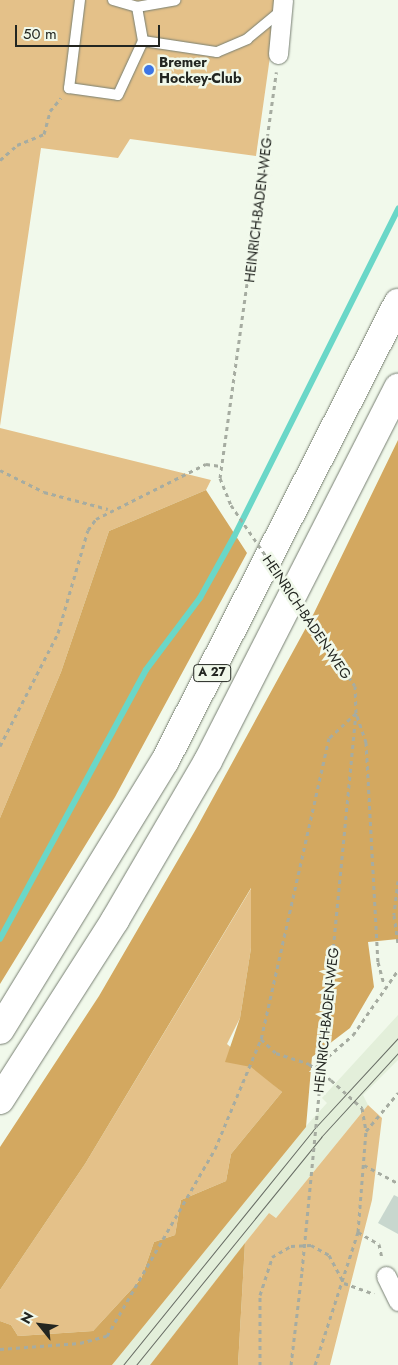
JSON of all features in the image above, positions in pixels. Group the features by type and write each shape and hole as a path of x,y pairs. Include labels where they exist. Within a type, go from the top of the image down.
{"highway":[{"name":"A 27","path":"0,1030 165,761 398,303"},
{"name":"A 27","path":"0,1100 115,920 208,762 398,388"}],"street":[{"path":"278,54 283,5"},
{"path":"386,1276 396,1300"}],"lane":[{"path":"80,0 69,88 118,95 143,41 137,7"},
{"path":"113,0 137,7 175,0"},
{"path":"143,41 217,52 248,39 283,5"}],"path":[{"name":"HEINRICH-BADEN-WEG","path":"278,54 220,478 231,505 355,686 356,713 302,1271 291,1365"},
{"path":"0,160 17,145 44,134 50,111 69,88"},
{"path":"0,746 58,633 88,530 109,509 167,486 206,464 221,466"},
{"path":"0,470 44,492 109,509"},
{"path":"0,1350 80,1343 107,1336 215,1150 261,1039 329,738 356,713 366,742 378,962 384,984"},
{"path":"398,881 394,915 398,944"},
{"path":"316,1067 353,1034 384,984 398,970"},
{"path":"261,1039 276,1053 316,1067 362,1108 366,1130 358,1232 344,1282 315,1365"},
{"path":"366,1130 398,1093"},
{"path":"364,1165 398,1183"},
{"path":"358,1232 379,1244 386,1276"},
{"path":"260,1365 260,1295 272,1257 291,1246 311,1244 329,1255 344,1282 396,1300"}],"shaded area":[{"name":"Bremer Hockey-Club","path":"0,0 278,0 256,156 130,139 118,158 41,148 0,426"},
{"path":"0,428 211,480 206,490 109,531 61,672 0,818"},
{"path":"398,440 398,939 368,942 374,987 350,1028 312,1057 306,1127 112,1365 0,1365 0,1321 11,1325 18,1336 93,1331 141,1279 154,1242 175,1235 181,1200 226,1181 231,1154 282,1092 251,1067 225,1062 240,1018 251,948 251,888 85,1164 0,1290 0,1147 99,996 196,829 314,613"},
{"path":"206,490 247,553 115,797 0,984 0,818 61,672 109,531"},
{"path":"252,887 251,948 240,1018 227,1044 282,1092 231,1154 226,1181 181,1200 175,1235 154,1242 141,1279 93,1331 18,1336 11,1325 0,1321 0,1290 85,1164"},
{"path":"398,1015 398,1060 363,1095 368,1105 276,1218 269,1213 150,1365 112,1365 266,1170 327,1103 322,1098"},
{"path":"368,1105 382,1118 372,1200 330,1365 238,1365 245,1243 269,1213 276,1218"},
{"path":"245,1243 238,1365 150,1365"}],"building":[{"path":"394,1195 398,1197 398,1234 378,1223"}],"waterway":[{"path":"0,939 146,670 200,598 234,537 398,209"}],"tram line":[{"path":"123,1365 313,1130 398,1038"},
{"path":"136,1365 321,1137 398,1053"}],"place":[{"name":"Bremer Hockey-Club","path":"149,70"}]}
